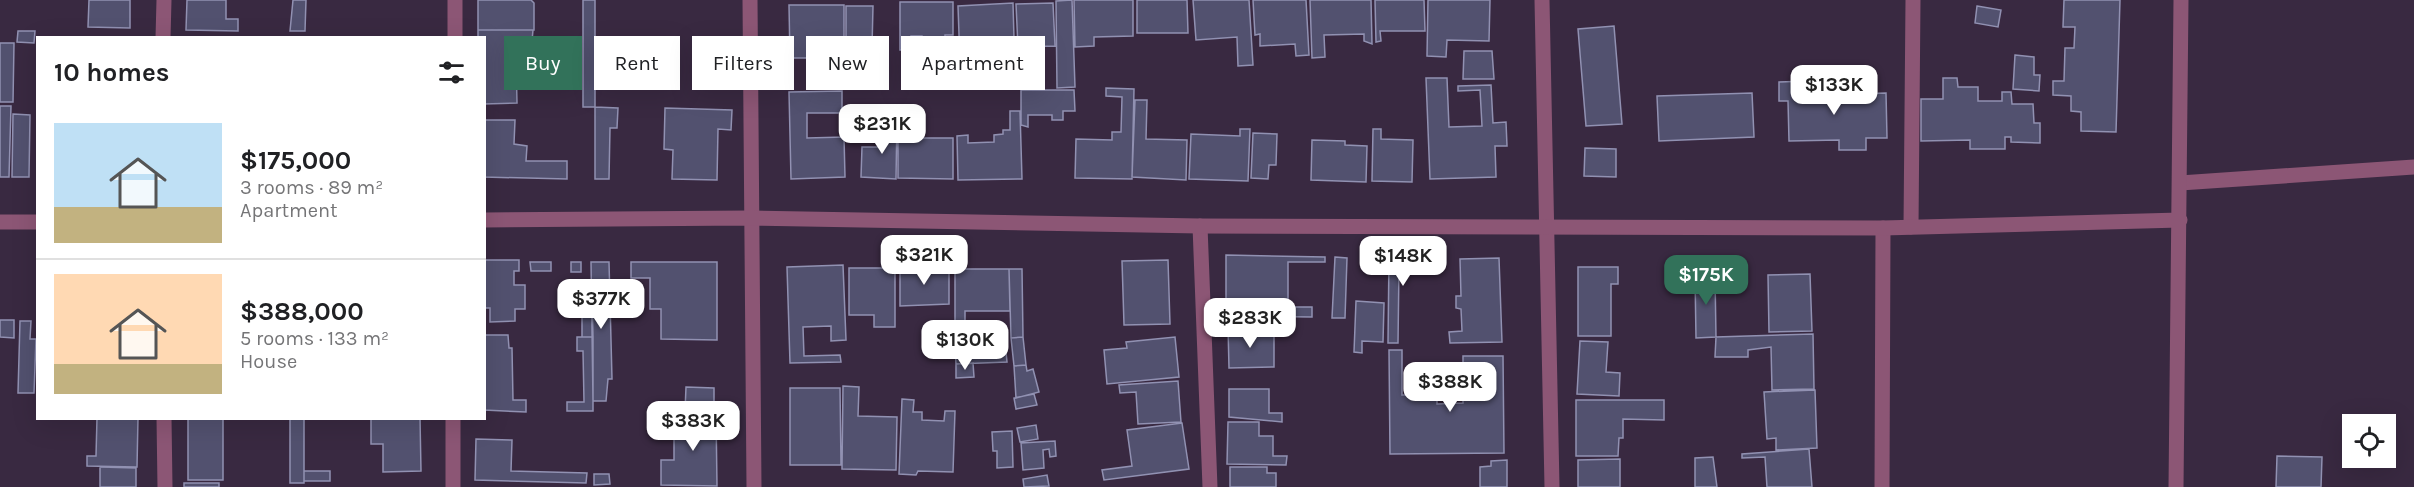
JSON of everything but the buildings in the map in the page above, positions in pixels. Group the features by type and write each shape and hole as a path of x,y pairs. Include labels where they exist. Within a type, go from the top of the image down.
{"street":[{"path":"163,36 164,0"},
{"path":"455,0 455,36"},
{"path":"750,0 754,487"},
{"path":"1542,0 1552,487"},
{"path":"1911,227 1913,0"},
{"path":"2176,487 2181,0"},
{"path":"2180,183 2414,167"},
{"path":"486,220 750,218 1200,226 1545,225 1883,228 2180,220"},
{"path":"0,222 36,222"},
{"path":"1200,226 1210,487"},
{"path":"1882,487 1883,228"},
{"path":"164,420 165,487"},
{"path":"453,420 453,487"}]}
